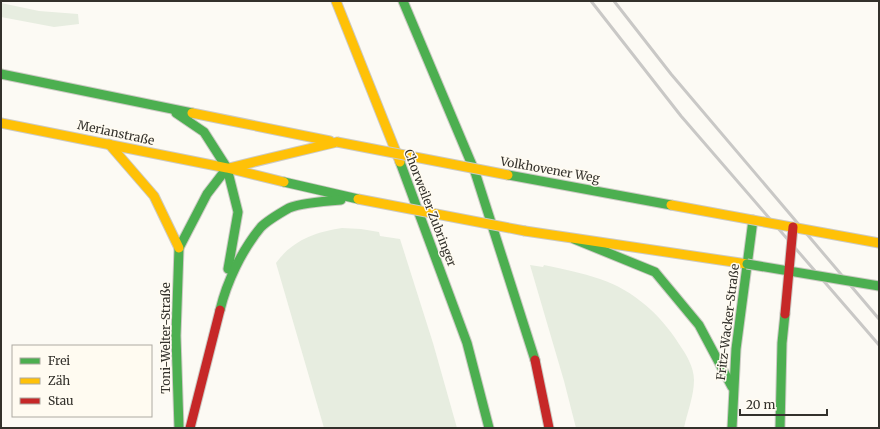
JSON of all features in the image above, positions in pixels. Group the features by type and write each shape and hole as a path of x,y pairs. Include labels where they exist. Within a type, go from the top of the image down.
{"main road":[{"name":"Chorweiler Zubringer","path":"336,1 408,181 467,343 489,428"},
{"path":"403,1 475,172 533,352 549,428"},
{"path":"1,74 169,108 204,132 227,168 238,212 223,298 190,428"},
{"name":"Volkhovener Weg","path":"169,108 508,175 879,243"},
{"name":"Merianstraße","path":"1,122 227,168"},
{"path":"227,168 337,142"},
{"name":"Toni-Welter-Straße","path":"109,144 154,196 179,248"},
{"path":"227,168 358,198 525,231 711,258 879,286"},
{"name":"Toni-Welter-Straße","path":"179,428 176,336 179,248 207,194 227,168"},
{"path":"223,298 242,254 262,226 290,208 319,202 358,198"},
{"name":"Fritz-Wacker-Straße","path":"732,428 732,387 740,309 753,220"},
{"path":"780,428 782,344 793,227"},
{"path":"574,239 654,272 699,325 732,387"}],"shaded area":[{"path":"1,3 39,11 78,14 79,24 54,27 1,17"},
{"path":"342,228 379,232 380,236 400,239 433,343 457,428 324,428 276,263 290,248 305,238"},
{"path":"530,265 543,267 544,265 579,273 612,284 635,297 664,323 682,348 694,375 693,392 684,428 576,428 564,381"}],"railway":[{"path":"591,1 681,116 879,345"},
{"path":"614,1 671,74 879,319"}],"traffic: fast":[{"path":"403,1 475,172 535,360"},
{"path":"1,74 192,113"},
{"path":"176,113 204,132 227,168 238,212 228,269"},
{"path":"400,162 467,343 489,428"},
{"path":"179,428 176,336 179,248 207,194 227,168 229,168"},
{"path":"508,175 671,205"},
{"path":"284,182 358,199"},
{"path":"220,310 236,266 254,236 266,222 294,206 314,202 341,200"},
{"path":"732,428 736,349 753,220"},
{"path":"574,239 655,272 699,325 732,387"},
{"path":"747,264 879,286"},
{"path":"780,428 782,343 785,314"}],"traffic: slow":[{"path":"336,1 400,162"},
{"path":"192,113 330,141"},
{"path":"1,123 227,168 284,182"},
{"path":"229,168 337,142"},
{"path":"337,142 508,175"},
{"path":"109,144 154,196 179,248"},
{"path":"358,199 525,231"},
{"path":"671,205 879,243"},
{"path":"525,231 747,264"}],"traffic: jam":[{"path":"785,314 793,227"},
{"path":"190,428 220,310"},
{"path":"535,360 549,428"}]}
